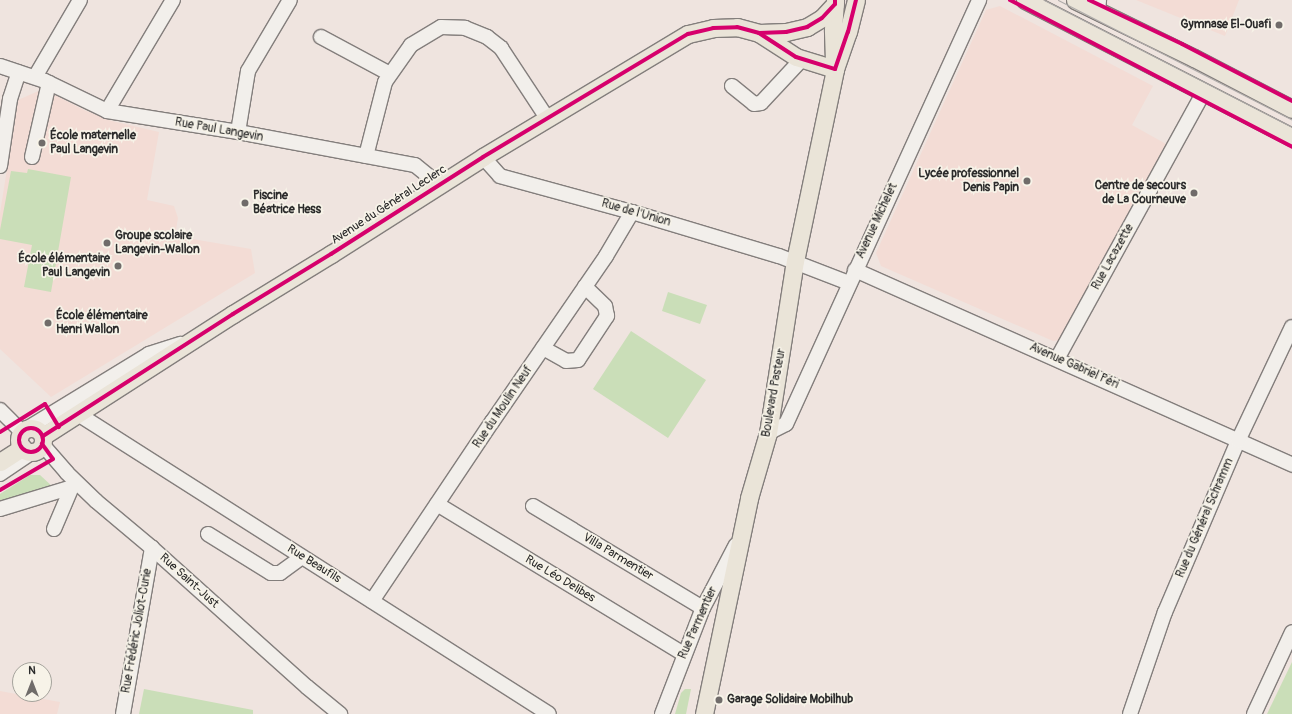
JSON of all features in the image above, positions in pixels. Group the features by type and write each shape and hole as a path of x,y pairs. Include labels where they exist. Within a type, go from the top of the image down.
{"main road":[{"name":"Boulevard Pasteur","path":"704,714 749,498 768,433 795,261 835,69 848,32 856,0"},
{"path":"1025,0 1203,93 1292,137"},
{"path":"1075,0 1099,6 1208,66 1292,109"},
{"name":"Boulevard Pasteur","path":"835,2 833,30 835,69"},
{"name":"Avenue du Général Leclerc","path":"0,462 32,440 78,414 233,314 331,254 483,157 688,34 713,28 737,27 759,33 786,32 807,27 822,18 835,2"},
{"name":"Avenue du Général Leclerc","path":"759,33 792,55 835,69"},
{"path":"1208,66 1218,100"}],"street":[{"path":"35,77 80,0"},
{"path":"107,111 173,0"},
{"path":"238,132 248,71 290,0"},
{"name":"Avenue Michelet","path":"768,433 786,424 978,0"},
{"path":"366,156 385,82 411,45 441,26 465,28 487,37 501,48 546,118"},
{"path":"321,37 390,74"},
{"path":"732,86 754,104 761,103 802,59"},
{"name":"Rue Paul Langevin","path":"0,66 35,77 107,111 238,132 415,165 440,184"},
{"path":"0,166 10,99 19,72"},
{"path":"32,158 49,83"},
{"name":"Rue Lacazette","path":"1057,359 1203,93"},
{"name":"Rue de l'Union","path":"483,157 500,176 632,212 795,261 849,283"},
{"name":"Rue du Moulin Neuf","path":"372,601 606,256 632,212"},
{"name":"Avenue Gabriel Péri","path":"855,270 1292,465"},
{"path":"543,348 566,361 578,360 607,316 605,306 585,287"},
{"name":"Rue du Général Schramm","path":"1130,714 1165,612 1238,441 1292,327"},
{"name":"Avenue du Général Leclerc","path":"0,474 32,440 149,354 194,340"},
{"name":"Rue Saint-Just","path":"0,410 53,459 73,484 152,548 340,714"},
{"name":"Rue Beaufils","path":"78,414 549,714"},
{"path":"0,509 73,484"},
{"path":"54,529 73,484"},
{"name":"Rue Léo Delibes","path":"437,504 684,654"},
{"name":"Villa Parmentier","path":"533,506 703,608"},
{"path":"208,534 271,573 280,573 302,556"},
{"name":"Rue Parmentier","path":"662,714 703,608 741,534"},
{"name":"Rue Frédéric Joliot-Curie","path":"123,714 152,548"},
{"path":"1254,714 1292,632"}],"shaded area":[{"path":"1136,0 1239,0 1225,36"},
{"name":"Lycée professionnel Denis Papin","path":"1000,6 1153,86 1132,125 1166,144 1059,340 1053,341 881,266 876,253 986,10"},
{"name":"Groupe scolaire Langevin-Wallon","path":"43,89 84,110 112,121 159,132 147,200 174,206 178,218 175,236 251,249 255,273 51,397 0,349 0,213 18,100"},
{"path":"0,691 12,693 12,702 52,702 52,701 60,702 57,714 0,714"}],"green space":[{"path":"28,169 71,177 51,292 24,287 32,245 0,239 0,230 11,171 27,173"},
{"path":"668,292 707,305 700,324 662,311"},
{"path":"631,331 706,380 668,438 593,389"},
{"path":"30,475 40,475 54,488 0,506 0,494"},
{"path":"1292,662 1292,714 1267,714"},
{"path":"144,689 253,710 253,714 139,714"},
{"path":"685,689 691,689 686,714 675,714 681,693"}],"tram line":[{"path":"1044,0 1292,127"},
{"path":"1058,0 1292,120"}],"cycle path":[{"path":"43,436 233,314 331,254 483,157 688,34 713,28 737,27 759,33 786,32 807,27 822,18 835,4 835,0"},
{"path":"759,33 796,57 835,69 848,32 856,0"},
{"path":"1010,0 1292,147"},
{"path":"1089,0 1182,44 1292,101"},
{"path":"0,432 45,404 59,427"},
{"path":"31,428 36,429 42,435 43,440 42,445 36,451 31,452 26,451 20,445 19,440 20,435 26,429 31,428"},
{"path":"0,490 53,459 42,444"}],"place":[{"name":"Gymnase El-Ouafi","path":"1279,25"},
{"name":"École maternelle Paul Langevin","path":"42,143"},
{"name":"Lycée professionnel Denis Papin","path":"1027,181"},
{"name":"Centre de secours de La Courneuve","path":"1194,193"},
{"name":"Piscine Béatrice Hess","path":"245,203"},
{"name":"Groupe scolaire Langevin-Wallon","path":"107,243"},
{"name":"École élémentaire Paul Langevin","path":"118,266"},
{"name":"École élémentaire Henri Wallon","path":"48,323"},
{"name":"Garage Solidaire Mobilhub","path":"719,700"}]}
